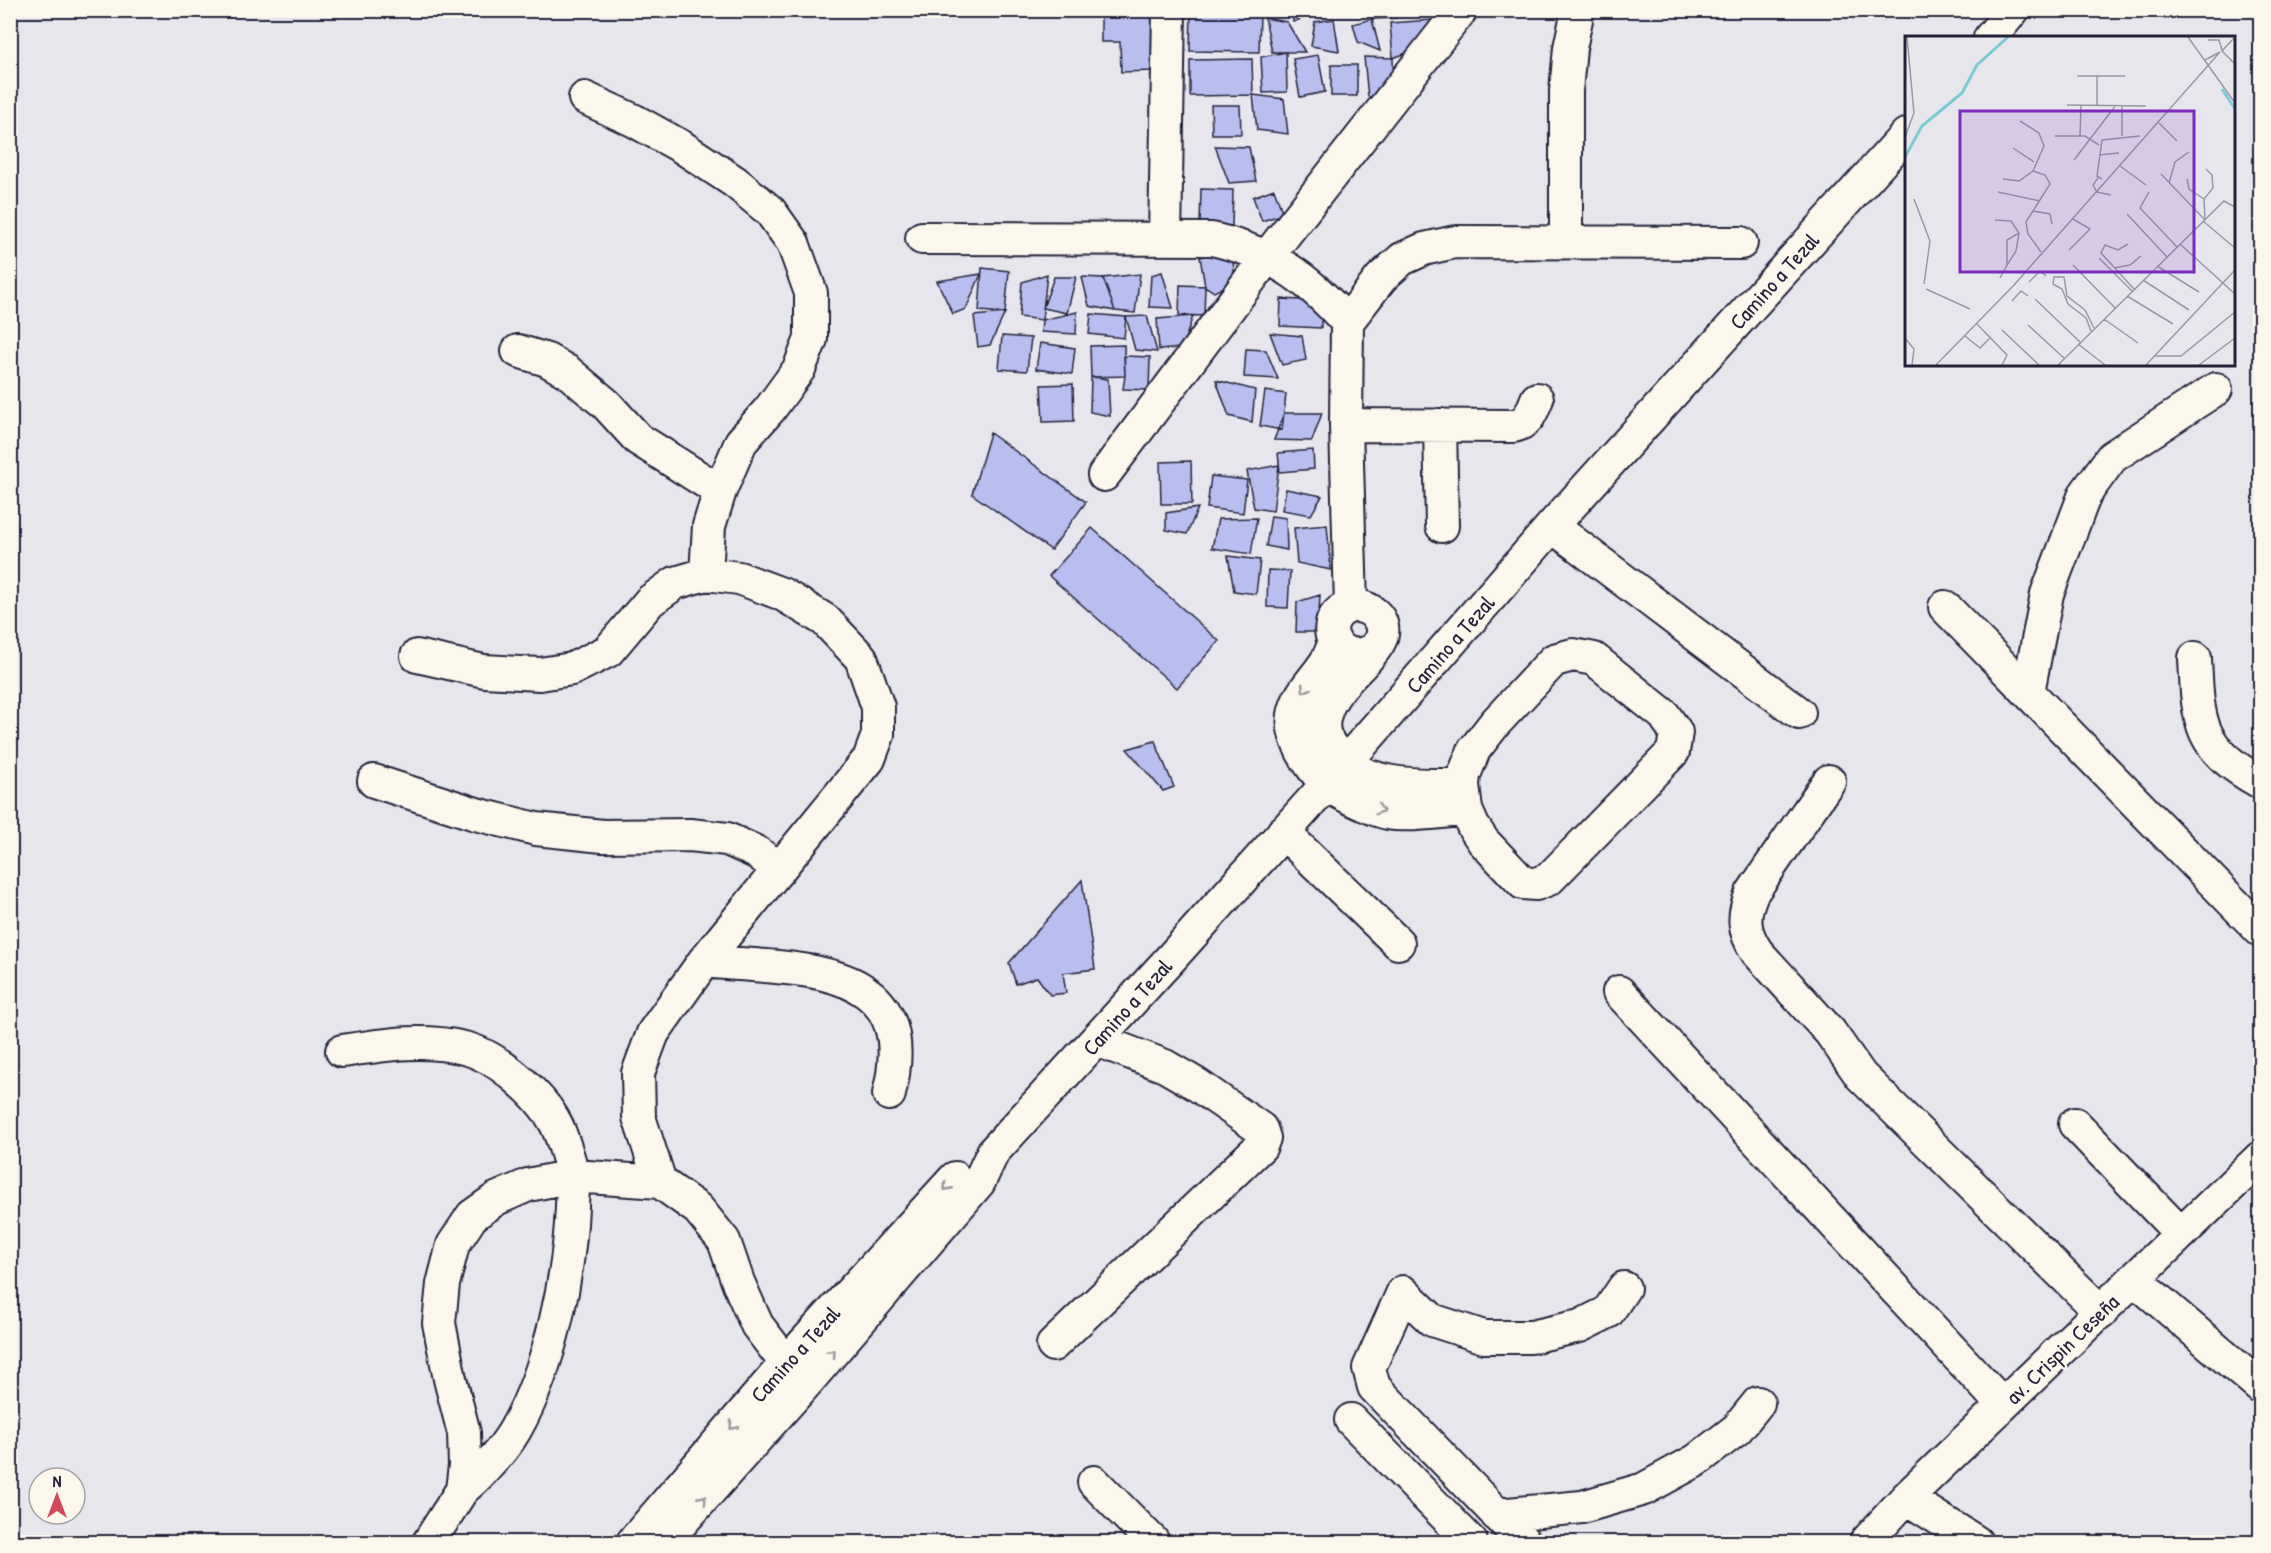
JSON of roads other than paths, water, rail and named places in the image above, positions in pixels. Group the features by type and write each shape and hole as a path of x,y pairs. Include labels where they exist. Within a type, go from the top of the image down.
{"street":[{"path":"1165,239 1169,10"},
{"path":"1104,475 1268,257 1461,10"},
{"path":"1992,36 2013,10"},
{"path":"1566,241 1566,91 1569,48 1580,12"},
{"path":"585,98 635,121 682,147 735,182 770,212 794,243 811,293 811,339 799,369 770,410 741,442 720,491 709,526 706,574"},
{"name":"Camino a Tezal","path":"633,1542 979,1182 993,1152 1336,774 1552,526 1905,136"},
{"path":"922,238 1212,239 1243,246 1293,270 1324,297 1347,322"},
{"path":"1351,606 1346,425 1347,322 1382,278 1402,259 1424,249 1455,242 1740,243"},
{"path":"518,351 547,360 568,372 606,404 638,439 720,491"},
{"path":"2028,692 2048,594 2085,494 2112,457 2216,389"},
{"path":"1346,425 1521,425 1528,419 1537,399"},
{"path":"1440,425 1442,526"},
{"path":"1552,526 1799,713"},
{"path":"417,656 484,671 540,674 572,669 608,651 650,601 675,583 706,574 739,578 771,590 825,620 861,658 878,707 878,735 869,759 704,961 653,1033 638,1072 639,1117 660,1182"},
{"path":"1336,774 1324,739 1323,721 1329,704 1381,640 1382,626 1376,614 1365,607 1351,606 1341,611 1335,619 1332,629 1334,640 1331,657 1302,692 1293,717 1297,745 1336,774 1376,778 1464,798"},
{"path":"1945,607 2260,930"},
{"path":"1334,640 1340,650 1351,655 1362,655 1373,650"},
{"path":"1574,655 1594,659 1664,715 1676,732 1673,752 1549,879 1536,884 1523,883 1491,849 1473,826 1464,798 1464,775 1474,750 1495,723 1554,660 1574,655"},
{"path":"2195,658 2197,703 2204,730 2216,752 2238,770 2260,782"},
{"path":"1829,781 1752,893 1745,908 1744,923 1748,938 1756,952 1830,1032 1861,1076 1899,1116 2101,1312"},
{"path":"374,782 476,814 536,829 603,836 690,835 727,839 756,852 779,868"},
{"path":"1283,832 1398,943"},
{"path":"704,961 808,970 845,979 870,993 889,1021 896,1050 895,1069 889,1094"},
{"path":"1619,992 2003,1405"},
{"path":"1053,1345 1261,1146 1264,1138 1261,1129 1196,1084 1165,1066 1097,1040"},
{"path":"342,1051 424,1042 466,1048 500,1065 527,1086 556,1124 573,1176 571,1229 565,1273 558,1312 546,1355 515,1429 491,1465 462,1491 429,1542"},
{"path":"2075,1124 2181,1234"},
{"name":"av. Crispin Ceseña","path":"1866,1542 1906,1498 2260,1158"},
{"path":"462,1491 465,1466 464,1433 439,1323 443,1284 453,1245 472,1216 496,1199 528,1185 573,1176 660,1182 698,1209 724,1241 738,1282 757,1325 796,1373"},
{"path":"2134,1279 2260,1387"},
{"path":"1524,1542 1374,1387 1369,1368 1403,1292 1432,1320 1484,1337 1531,1337 1580,1326 1608,1312 1624,1287"},
{"name":"Camino a Tezal","path":"664,1542 796,1373"},
{"path":"1497,1515 1582,1507 1644,1490 1697,1460 1737,1429 1758,1403"},
{"path":"1351,1420 1471,1542"},
{"path":"1094,1482 1153,1542"},
{"path":"1906,1498 1976,1542"}]}
